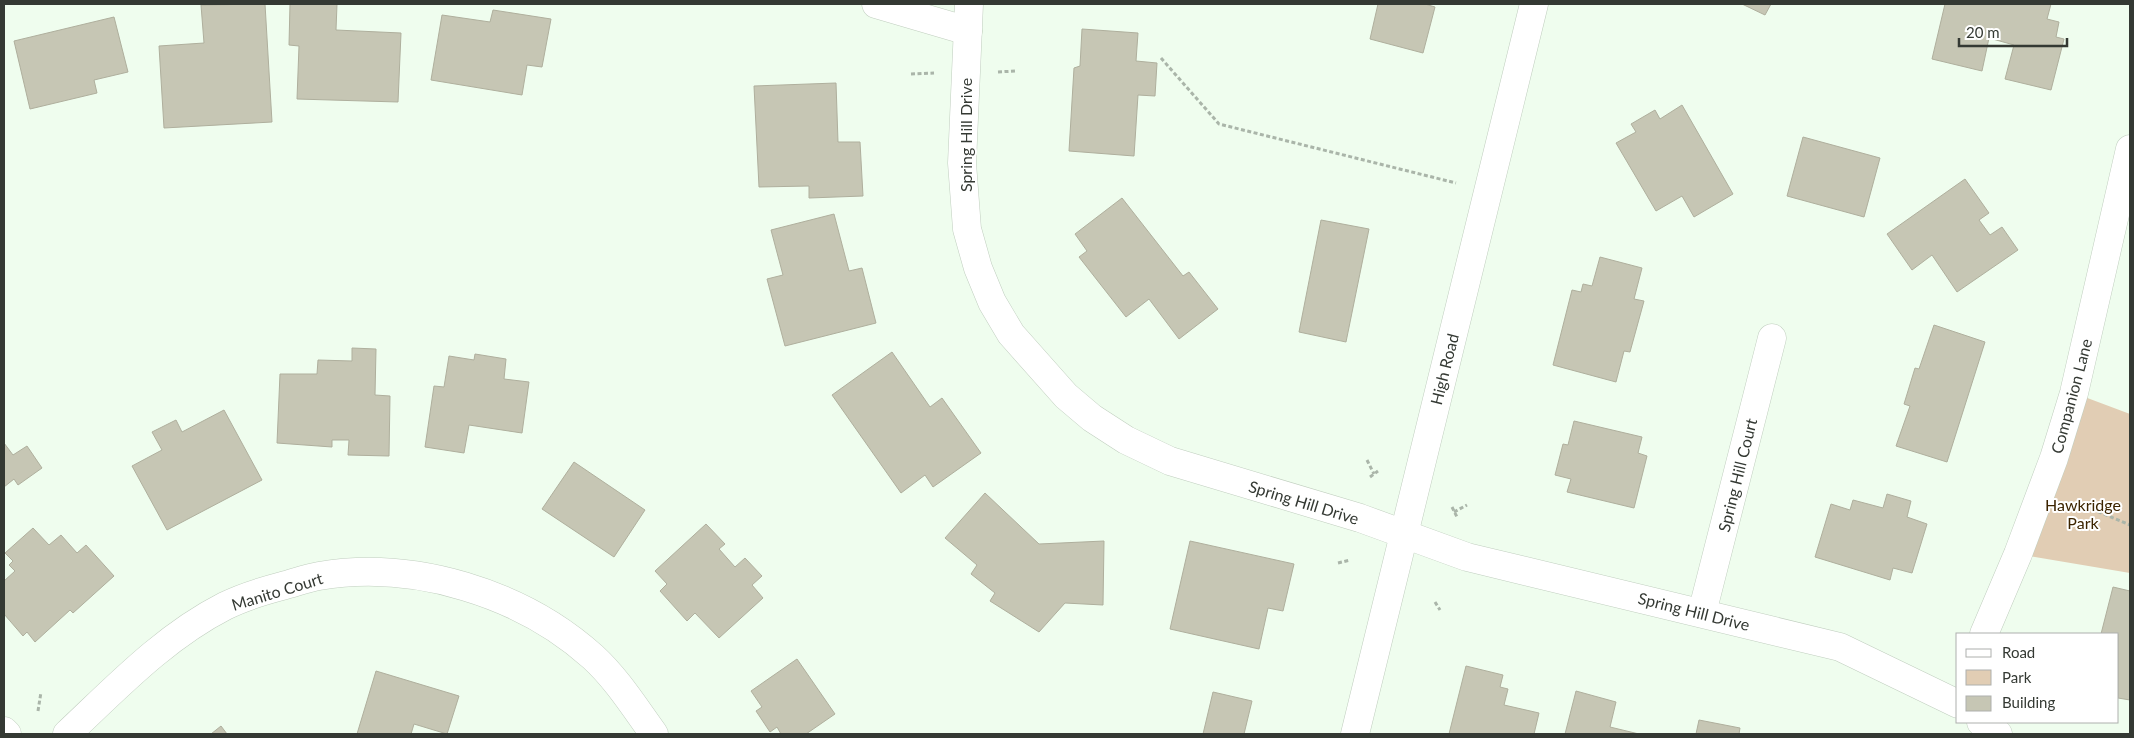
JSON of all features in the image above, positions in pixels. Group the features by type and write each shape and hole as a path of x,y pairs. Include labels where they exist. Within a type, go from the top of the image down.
{"street":[{"path":"876,4 968,31"},
{"name":"Spring Hill Drive","path":"969,4 962,163 967,229 978,268 992,302 1012,334 1037,365 1066,396 1092,418 1126,440 1170,460 1360,518 1467,557 1840,647 1956,697"},
{"name":"High Road","path":"1355,734 1534,4"},
{"name":"Companion Lane","path":"1984,633 2018,554 2054,458 2074,393 2130,150"},
{"name":"Spring Hill Court","path":"1702,613 1772,338"},
{"name":"Manito Court","path":"67,734 154,652 225,606 266,591 318,576 367,572 418,576 464,586 507,602 562,632 594,658 624,692 654,734"},
{"path":"1982,723 1998,734"}],"path":[{"path":"1161,58 1219,124 1488,191"},
{"path":"1367,460 1374,474"},
{"path":"1370,477 1378,471"},
{"path":"1454,512 1467,505"},
{"path":"1452,507 1457,517"},
{"path":"2092,509 2130,525"},
{"path":"1338,564 1350,560"},
{"path":"1435,602 1440,610"},
{"path":"38,711 41,692"}],"green space":[{"name":"Hawkridge Park","path":"2074,393 2130,414 2130,573 2018,554"}],"building":[{"path":"265,4 272,122 164,128 159,46 204,43 201,5"},
{"path":"290,4 337,4 336,30 401,33 398,102 297,99 299,46 289,45"},
{"path":"1378,4 1425,4 1435,7 1423,53 1370,39"},
{"path":"1742,4 1771,4 1765,15"},
{"path":"1945,4 2051,4 2047,19 2059,22 2056,37 2064,39 2051,90 2005,79 2014,45 1989,38 1982,71 1932,59"},
{"path":"493,10 551,19 542,67 527,65 522,95 431,80 442,15 490,22"},
{"path":"114,17 128,72 94,80 97,93 30,109 14,41"},
{"path":"1082,29 1138,33 1136,61 1157,63 1155,96 1138,95 1134,156 1069,151 1074,68 1080,66"},
{"path":"836,83 838,142 860,142 863,196 809,198 809,186 759,187 754,86"},
{"path":"1682,105 1733,194 1694,217 1682,196 1656,211 1616,143 1636,132 1631,124 1655,110 1660,119"},
{"path":"1803,137 1880,158 1864,217 1787,196"},
{"path":"1965,179 1989,213 1979,220 1990,235 2002,227 2018,250 1957,292 1932,255 1912,270 1887,234"},
{"path":"1122,198 1183,276 1189,272 1218,309 1179,339 1149,299 1126,317 1079,257 1087,251 1075,234"},
{"path":"834,214 849,271 862,268 876,323 785,346 767,279 783,275 771,230"},
{"path":"1321,220 1369,229 1346,342 1299,332"},
{"path":"1600,257 1642,268 1634,299 1644,301 1630,352 1624,351 1616,382 1553,365 1572,290 1581,292 1583,284 1592,286"},
{"path":"1934,325 1985,342 1947,462 1896,446 1910,406 1904,404 1915,368 1919,369"},
{"path":"352,348 376,349 375,395 390,396 389,456 348,455 349,440 332,440 332,447 277,443 280,374 317,374 318,360 352,361"},
{"path":"892,352 930,407 942,398 981,453 933,487 925,475 901,493 832,395"},
{"path":"475,354 506,359 504,379 529,382 522,433 469,425 464,453 425,447 434,386 444,387 449,356 474,360"},
{"path":"224,410 262,480 167,530 132,466 162,450 152,432 176,420 182,432"},
{"path":"1574,421 1642,437 1638,453 1647,456 1634,508 1567,492 1571,479 1555,475 1563,444 1568,445"},
{"path":"4,443 13,455 27,446 42,468 18,485 14,479 4,487"},
{"path":"574,462 645,510 614,557 542,509"},
{"path":"985,493 1039,544 1104,541 1103,605 1065,603 1039,632 990,601 995,593 971,574 977,565 945,538"},
{"path":"1887,494 1911,501 1907,517 1927,524 1912,573 1893,568 1890,580 1815,557 1831,504 1850,510 1853,500 1883,508"},
{"path":"706,524 725,544 719,549 735,567 745,558 762,576 752,585 763,598 719,638 695,613 687,621 660,591 667,584 655,571"},
{"path":"33,528 49,545 61,535 77,553 86,545 114,576 73,613 70,610 35,642 27,632 23,636 4,614 4,581 15,571 9,565 13,561 5,553"},
{"path":"1190,541 1294,564 1283,611 1268,608 1259,649 1170,629"},
{"path":"2113,587 2130,591 2130,700 2119,698 2119,633 2101,633"},
{"path":"797,659 835,714 806,734 781,734 777,727 770,732 756,711 762,707 751,691"},
{"path":"1466,666 1503,675 1500,687 1508,689 1504,705 1539,713 1534,734 1449,734"},
{"path":"376,671 459,696 447,734 414,724 411,734 357,734"},
{"path":"1576,691 1616,702 1610,727 1639,734 1565,734"},
{"path":"1213,692 1252,701 1244,734 1203,734"},
{"path":"1699,720 1740,728 1739,734 1696,734"},
{"path":"221,726 227,734 211,734"}]}
